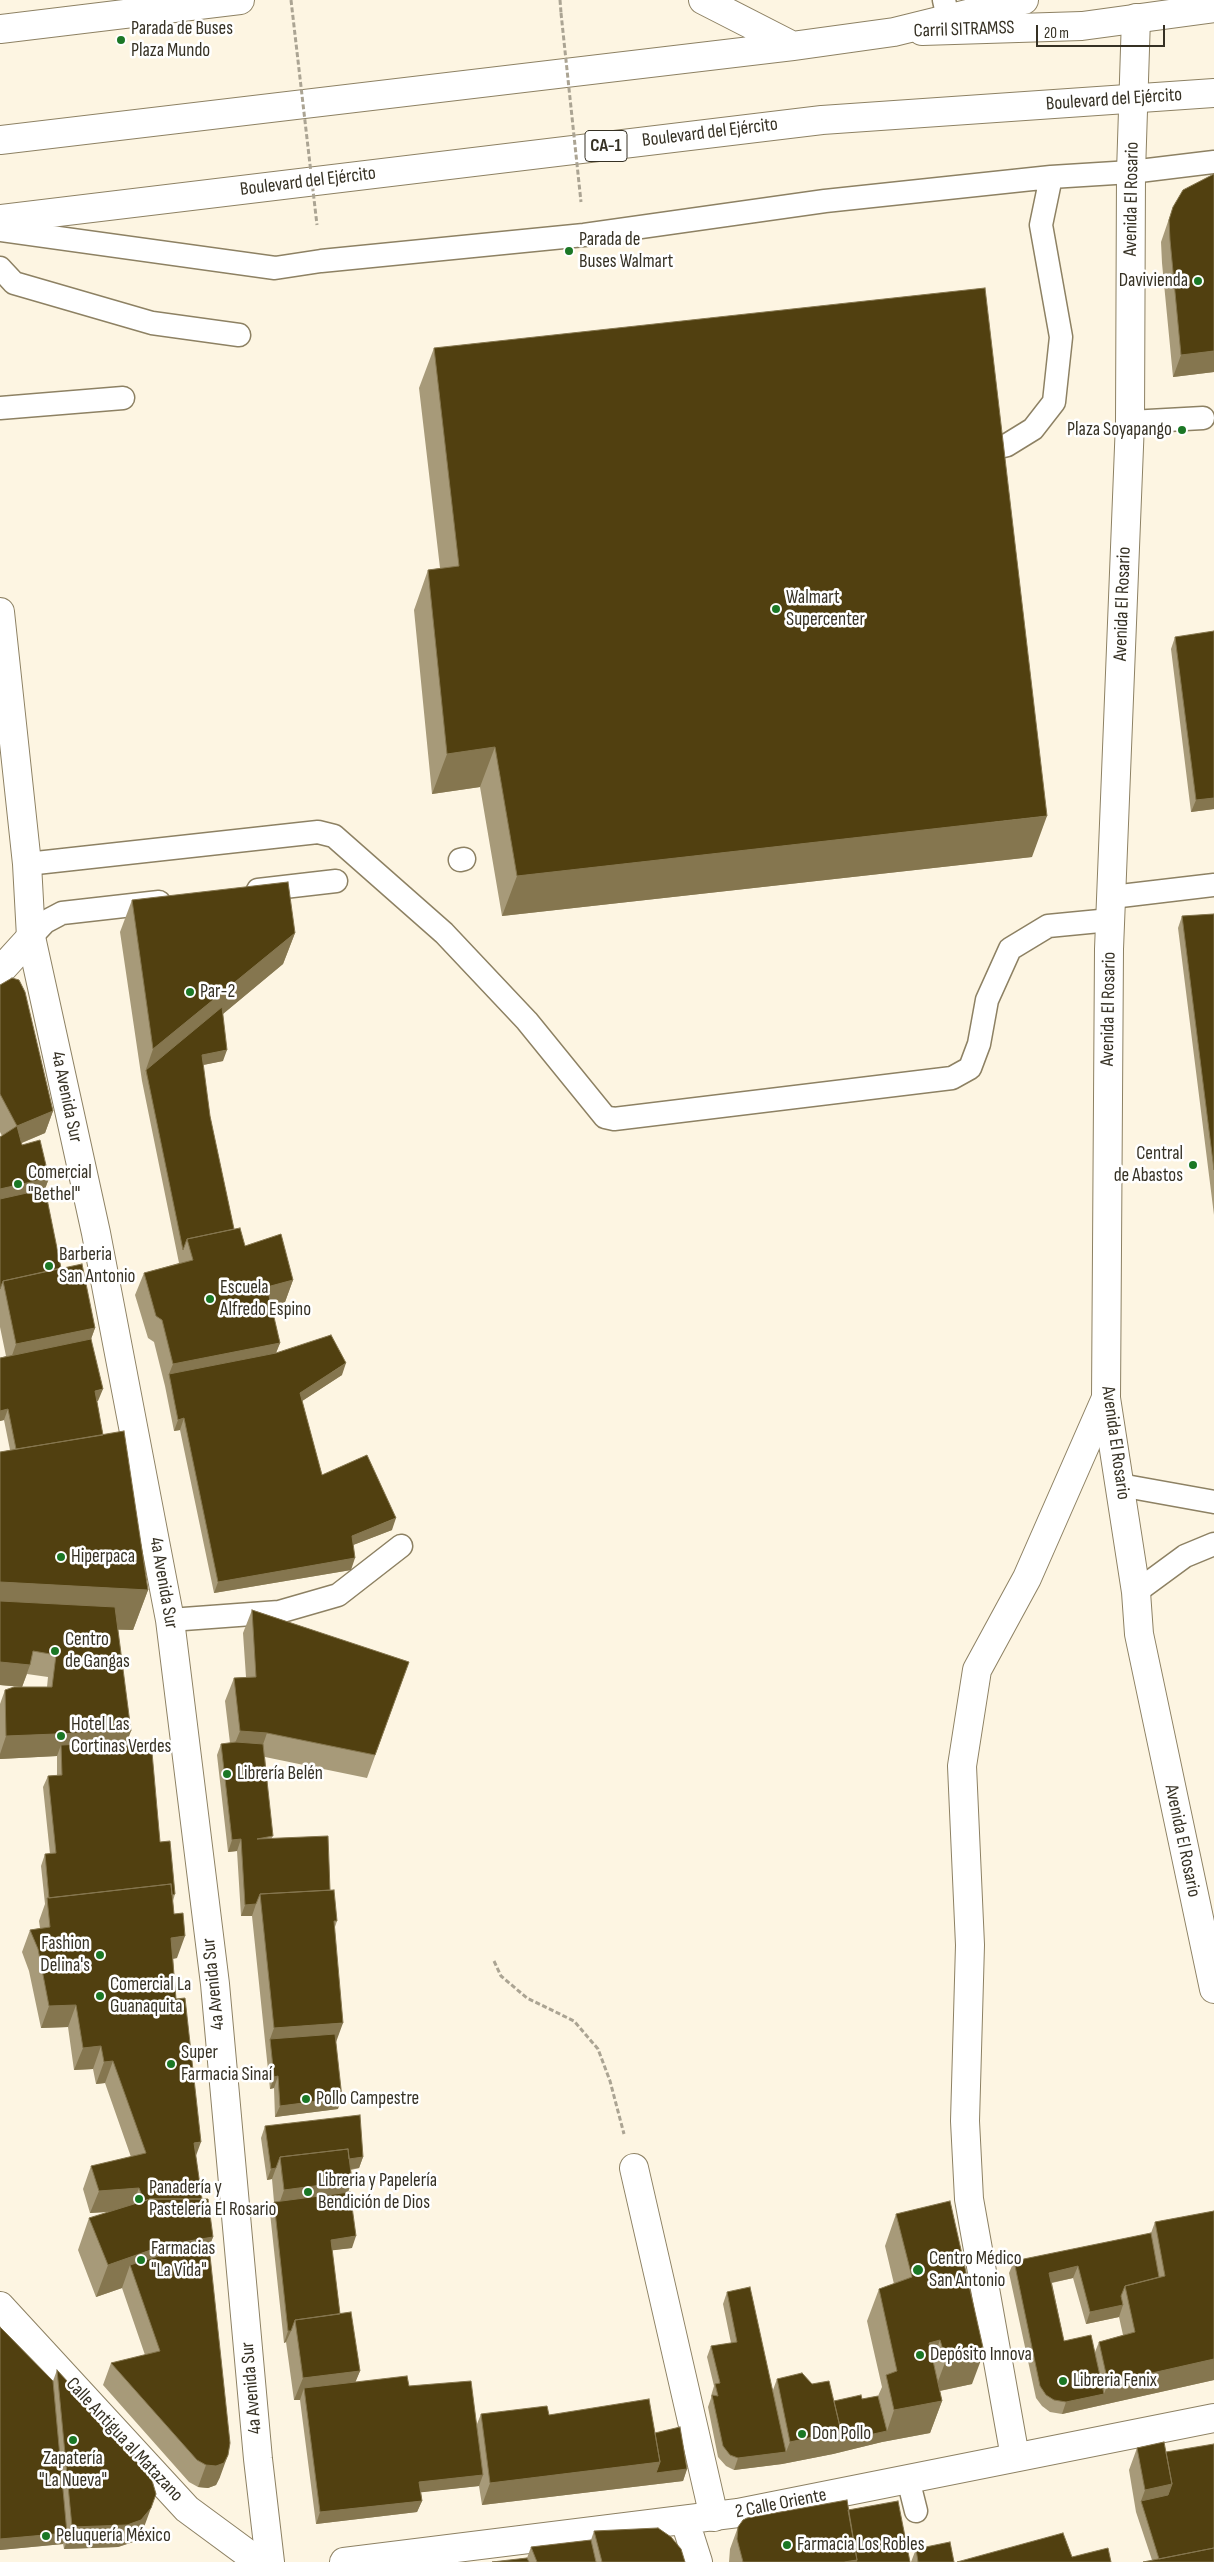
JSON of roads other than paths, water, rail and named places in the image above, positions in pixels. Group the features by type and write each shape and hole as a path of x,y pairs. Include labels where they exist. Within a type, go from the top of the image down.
{"main road":[{"path":"0,29 240,0"},
{"path":"703,0 793,46"},
{"path":"0,140 793,46 894,32 946,9 1024,0"},
{"name":"Carril SITRAMSS","path":"894,32 1082,26 1214,8"},
{"name":"Avenida El Rosario","path":"1136,18 1131,172 1130,422 1111,908 1106,1398 1136,1592 1138,1634 1214,1989"},
{"name":"Boulevard del Ejército","path":"0,219 822,120 1214,93"},
{"name":"4a Avenida Sur","path":"0,612 6,727 27,864 31,937 96,1233 170,1620 215,1984 258,2459 270,2562"},
{"path":"0,972 31,937"},
{"path":"1015,2457 969,2199 965,2121 970,1945 962,1766 977,1670 1027,1578 1106,1398"},
{"path":"634,2168 714,2517"},
{"name":"Calle Antigua al Matazano","path":"0,2306 187,2509 259,2562"},
{"name":"2 Calle Oriente","path":"344,2562 714,2517 1214,2418"},
{"path":"685,2521 698,2562"}],"lane":[{"path":"0,230 275,268 321,261 584,235 825,200 1051,177 1131,172 1214,162"},
{"path":"952,455 981,452 1007,445 1033,429 1054,402 1061,336 1041,225 1051,177"},
{"path":"0,268 14,283 152,323 239,335"},
{"path":"0,408 123,398"},
{"path":"1130,422 1203,418"},
{"path":"27,864 318,832 334,836 444,933 527,1021 605,1117 614,1119 952,1078 970,1068 979,1044 987,1000 1010,949 1048,926 1111,908 1214,885"},
{"path":"237,893 336,881"},
{"path":"31,937 45,922 62,913 178,900"},
{"path":"1120,1486 1214,1502"},
{"path":"1136,1592 1185,1556 1214,1544"},
{"path":"170,1620 279,1612 338,1595 401,1546"},
{"path":"908,2479 916,2511"}],"place":[{"name":"Parada de Buses Plaza Mundo","path":"121,40"},
{"name":"Parada de Buses Walmart","path":"569,251"},
{"name":"Davivienda","path":"1198,281"},
{"name":"Plaza Soyapango","path":"1182,430"},
{"name":"Walmart Supercenter","path":"776,609"},
{"name":"Par-2","path":"190,992"},
{"name":"Central de Abastos","path":"1193,1165"},
{"name":"Comercial \"Bethel\"","path":"18,1184"},
{"name":"Barberia San Antonio","path":"49,1266"},
{"name":"Escuela Alfredo Espino","path":"210,1299"},
{"name":"Hiperpaca","path":"61,1557"},
{"name":"Centro de Gangas","path":"55,1651"},
{"name":"Hotel Las Cortinas Verdes","path":"61,1736"},
{"name":"Librería Belén","path":"227,1774"},
{"name":"Fashion Delina's","path":"100,1955"},
{"name":"Comercial La Guanaquita","path":"100,1996"},
{"name":"Super Farmacia Sinaí","path":"171,2064"},
{"name":"Pollo Campestre","path":"306,2099"},
{"name":"Libreria y Papelería Bendición de Dios","path":"308,2192"},
{"name":"Panadería y Pastelería El Rosario","path":"139,2199"},
{"name":"Farmacias \"La Vida\"","path":"141,2260"},
{"name":"Centro Médico San Antonio","path":"918,2270"},
{"name":"Depósito Innova","path":"920,2355"},
{"name":"Libreria Fenix","path":"1063,2381"},
{"name":"Don Pollo","path":"802,2434"},
{"name":"Zapatería \"La Nueva\"","path":"73,2440"},
{"name":"Peluquería México","path":"46,2536"},
{"name":"Farmacia Los Robles","path":"787,2545"}]}
